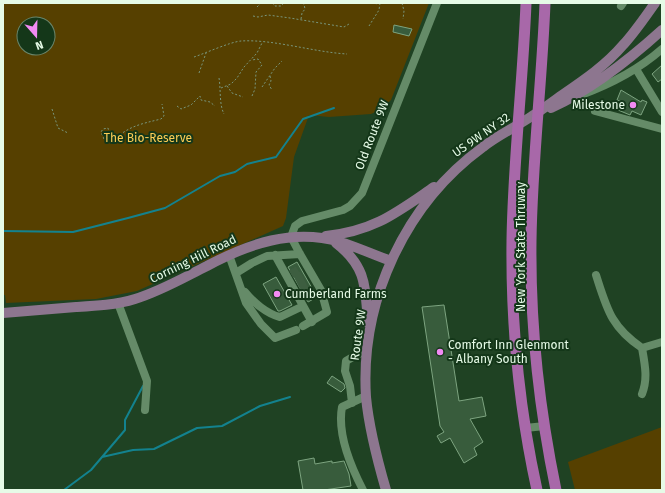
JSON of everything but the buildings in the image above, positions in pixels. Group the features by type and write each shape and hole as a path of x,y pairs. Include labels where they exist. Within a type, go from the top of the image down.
{"highway":[{"name":"New York State Thruway","path":"526,3 512,217 512,285 517,361 525,428 537,490"},
{"name":"New York State Thruway","path":"545,3 532,218 532,285 536,351 545,426 556,490"}],"main road":[{"path":"624,45 655,3"},
{"path":"533,116 591,75 648,23 662,3"},
{"path":"533,116 568,100 617,67 662,30"},
{"name":"US 9W NY 32","path":"447,178 460,165 483,147 533,116"},
{"path":"316,237 347,233 371,226 397,213 447,178"},
{"name":"Route 9W","path":"386,490 373,441 366,396 367,352 375,307 391,261 402,238 416,216 447,178"},
{"name":"Corning Hill Road","path":"3,313 118,303 134,300 162,289 229,255 266,241 291,237 316,237 331,240 391,261"},
{"path":"331,240 352,258 361,273 364,285 369,340"}],"street":[{"name":"Old Route 9W","path":"291,237 295,226 302,221 343,210 353,203 362,193 437,3"},
{"path":"568,100 606,85 636,69 662,49"},
{"path":"636,69 662,112"},
{"path":"595,111 662,129"},
{"path":"229,255 242,288 246,303 261,324 275,338 312,322 327,312 291,237"},
{"path":"236,273 267,256 300,254"},
{"path":"275,256 297,289 312,322"},
{"path":"596,275 608,313 619,329 631,341 642,348 646,368 646,383 642,394"},
{"path":"242,288 249,297 273,315 280,317 297,289"},
{"path":"118,303 148,382 145,410"},
{"path":"642,348 662,342"},
{"path":"352,403 350,386 345,371 346,361 358,354 367,352"},
{"path":"363,490 348,458 340,419 342,407 366,396"},
{"path":"525,428 545,426"}],"path":[{"path":"256,7 261,3"},
{"path":"272,3 275,6 281,6 284,3"},
{"path":"300,19 305,9 304,4 302,3"},
{"path":"369,26 378,10 379,4 371,3"},
{"path":"402,3 404,11 403,19"},
{"path":"253,16 258,17 268,15 344,27 349,24"},
{"path":"194,57 239,41 262,42 330,53 347,54"},
{"path":"220,88 231,84 237,78 244,67 257,53 262,42"},
{"path":"199,73 206,52"},
{"path":"252,60 258,59 262,65 256,72 255,89 252,96"},
{"path":"262,87 282,61"},
{"path":"270,75 271,81 269,85 272,90"},
{"path":"219,78 221,108 224,114"},
{"path":"226,86 232,93 242,97"},
{"path":"177,106 181,108 191,105 200,96 201,100 210,102 215,106"},
{"path":"104,139 101,132 103,128 108,128 110,140 113,141 122,132 135,125 161,119 164,116 162,104"},
{"path":"52,109 58,128 68,133"}],"green space":[{"name":"The Bio-Reserve","path":"3,3 429,3 391,100 380,110 371,114 329,117 309,115 294,157 286,218 283,226 137,291 96,299 6,303 5,295 3,295"},
{"path":"662,427 662,490 575,490 568,462"}],"waterway":[{"path":"3,231 73,232 165,208 220,176 235,172 247,164 276,157 303,119 334,108"},
{"path":"64,490 91,470 125,430 125,420 143,386"},
{"path":"102,457 133,450 154,449 197,428 222,426 260,406 290,397"}],"tunnel":[{"path":"291,274 301,268"},
{"path":"295,279 304,274"},
{"path":"298,285 308,280"},
{"path":"302,292 311,286"},
{"path":"306,298 315,293"}],"place":[{"name":"Milestone","path":"633,105"},
{"name":"Cumberland Farms","path":"277,294"},
{"name":"Comfort Inn Glenmont - Albany South","path":"440,352"}]}
